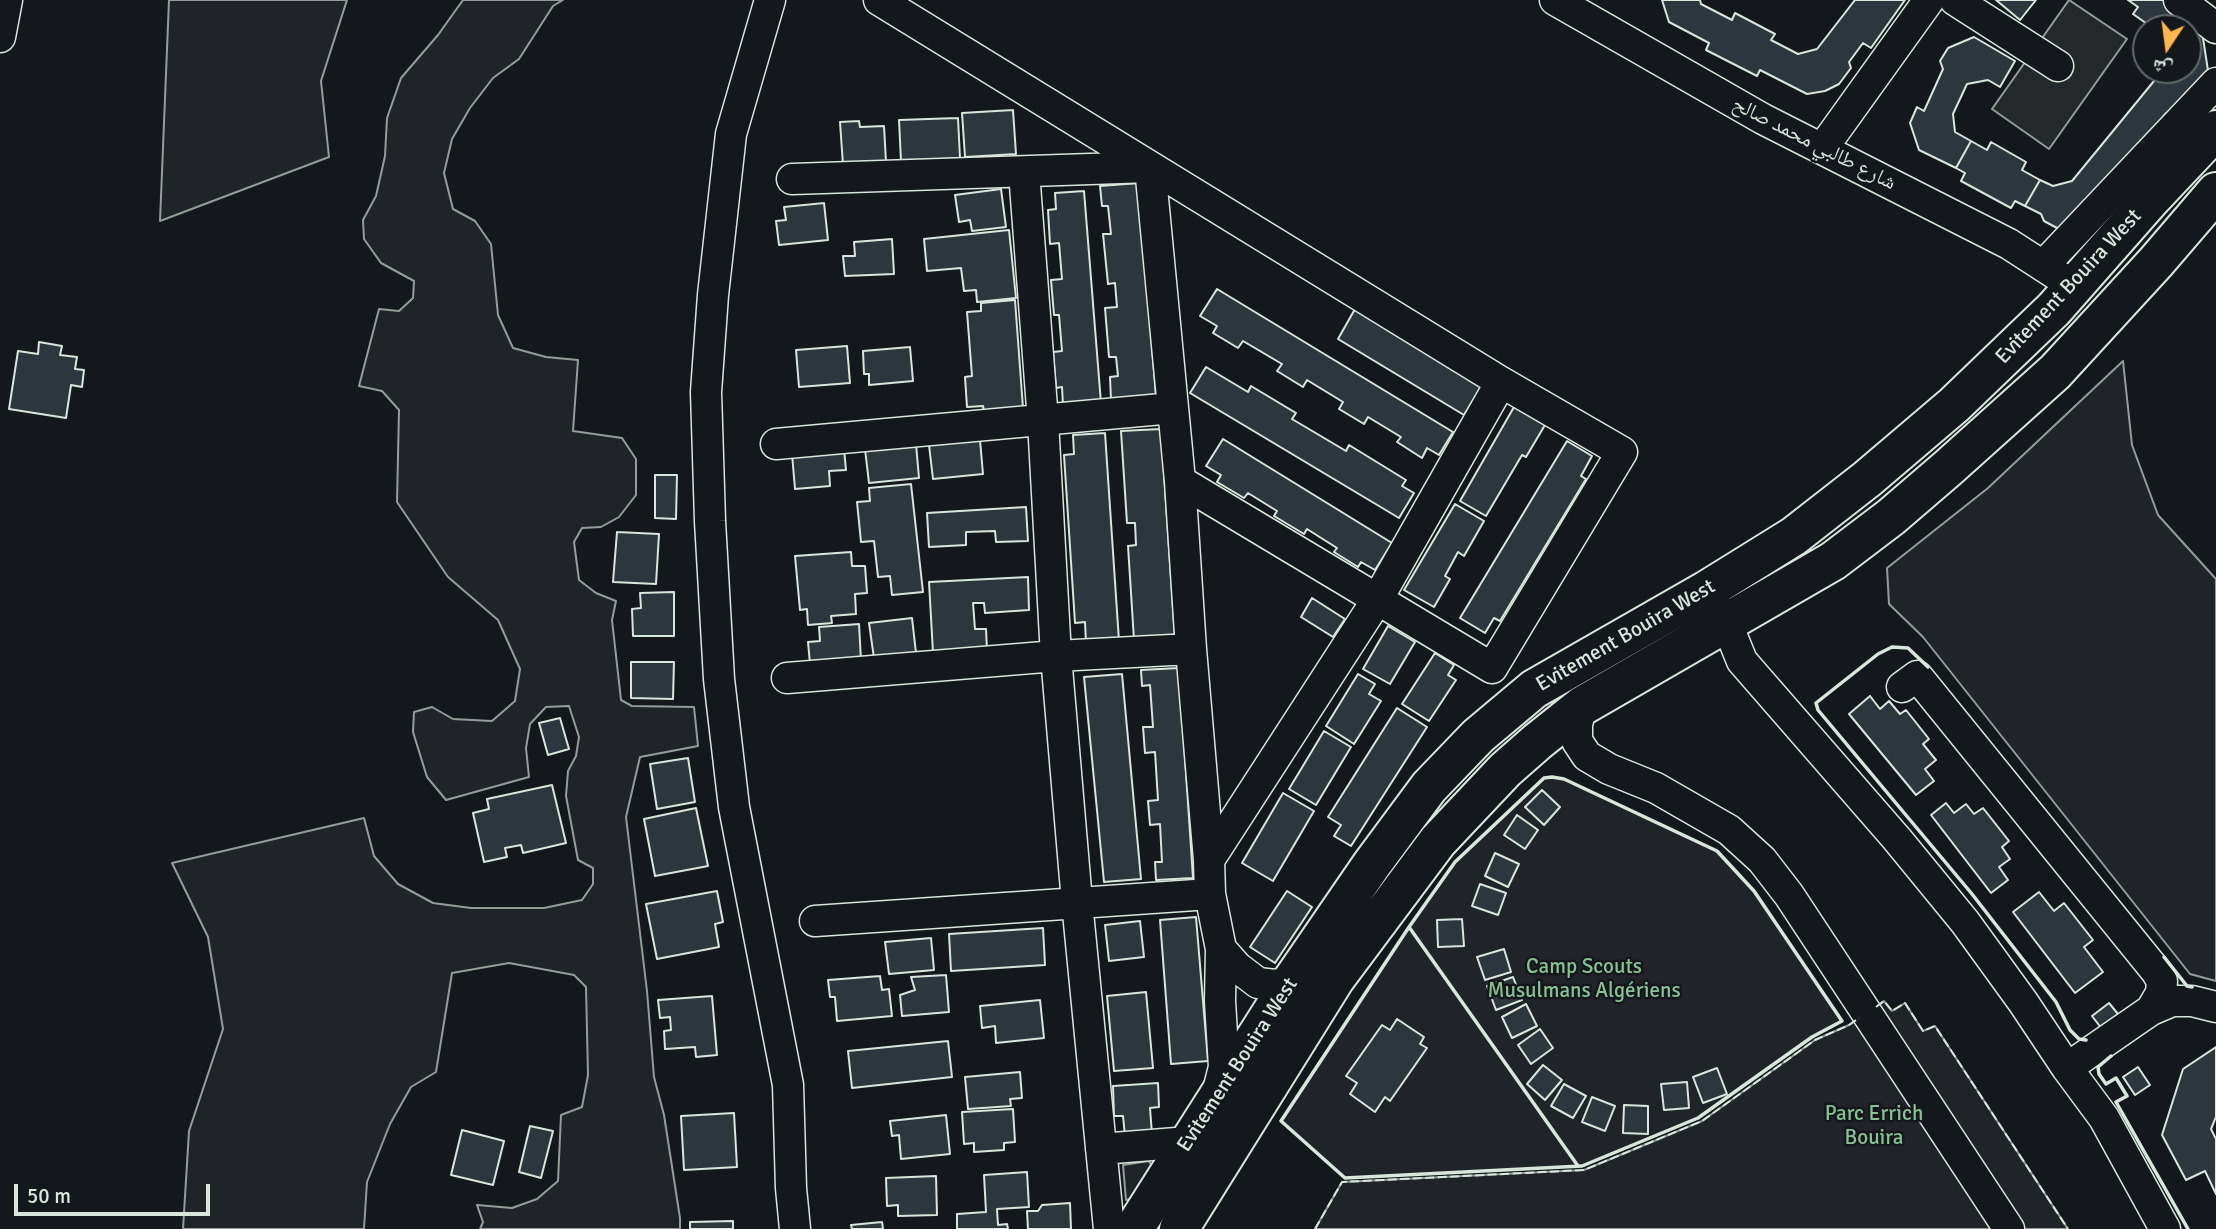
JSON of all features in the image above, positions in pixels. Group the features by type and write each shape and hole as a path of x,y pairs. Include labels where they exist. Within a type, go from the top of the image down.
{"highway":[{"name":"Evitement Bouira West","path":"1134,1229 1291,982 1372,864 1429,787 1478,736 1534,689 1707,590 1794,536 1867,479 1954,405 2054,309 2216,130"},
{"name":"Evitement Bouira West","path":"1179,1229 1335,979 1438,841 1505,770 1583,706 1727,625 1833,561 1891,517 2055,372 2216,192"}],"street":[{"path":"0,37 8,0"},
{"path":"770,0 731,134 713,295 706,393 719,679 734,807 788,1085 795,1229"},
{"path":"879,0 1501,382 1622,452 1492,668 1180,481"},
{"name":"شارع طالبي محمد صالح","path":"1555,0 1592,9 1763,119 2010,244 2074,286"},
{"path":"1822,149 1929,0"},
{"path":"1955,0 2058,66"},
{"path":"2179,0 2216,28"},
{"path":"2043,266 2216,83"},
{"path":"792,178 1150,167"},
{"path":"1150,167 1180,481 1210,894 1222,949 1220,1001 1224,1067 1216,1101"},
{"path":"1024,172 1056,656 1109,1229"},
{"path":"1209,860 1377,600 1501,382"},
{"path":"776,444 1173,408"},
{"path":"1707,590 1727,625 1742,661 1897,839 1965,922 2023,1002 2104,1118 2165,1229"},
{"path":"786,678 1056,656 1191,649"},
{"path":"1902,687 1917,676 2156,971 2162,981 2161,993 2151,1010"},
{"path":"1583,706 1577,724 1577,741 1587,756 1609,769 1656,788 1729,830 1762,859 1789,895 2009,1229"},
{"path":"815,920 1210,894"},
{"path":"1222,949 1237,967 1258,983 1275,985 1291,982"},
{"path":"2067,1068 2151,1010 2172,1001 2192,1001 2216,1007"},
{"path":"1101,1149 1189,1142"}],"green space":[{"path":"169,0 347,0 321,81 329,157 160,221"},
{"path":"463,0 563,0 553,6 519,59 493,78 470,108 452,139 444,173 453,209 475,221 491,244 498,315 513,348 546,357 578,360 573,431 622,438 636,459 636,495 619,517 601,527 582,528 574,542 579,580 596,593 616,601 612,620 621,700 632,706 694,707 698,746 640,757 626,817 647,991 654,1077 664,1115 680,1229 480,1229 483,1222 477,1205 512,1208 537,1199 558,1181 561,1115 582,1107 588,1075 586,987 574,975 509,963 452,973 436,1072 411,1087 390,1124 367,1182 364,1229 183,1229 189,1131 223,1029 208,937 172,863 364,818 374,856 398,884 433,903 471,908 544,908 582,900 593,884 593,868 578,860 566,796 568,771 576,756 579,737 569,706 546,707 530,724 526,748 529,777 446,800 427,777 413,732 414,712 432,707 453,719 492,721 515,701 520,669 498,620 448,577 397,502 399,410 382,391 359,386 379,309 399,311 413,298 414,281 381,263 364,239 363,220 376,196 385,156 387,118 401,78 438,35"},
{"path":"2123,361 2132,445 2158,515 2216,579 2216,981 2190,974 1923,637 1889,604 1887,568 1988,488"},
{"name":"Camp Scouts Musulmans Algériens","path":"1544,778 1564,779 1717,851 1754,891 1842,1021 1812,1037 1698,1118 1582,1166 1345,1178 1281,1121 1455,862"},
{"name":"Parc Errich Bouira","path":"1884,1001 1892,1011 1905,1003 1923,1031 1935,1026 2068,1229 1315,1229 1342,1182 1584,1170 1702,1121 1815,1040 1849,1025"},
{"path":"1149,1161 1151,1165 1130,1199 1126,1200 1123,1165"}],"shaded area":[{"path":"2069,0 2127,39 2049,149 1992,109"}],"building":[{"path":"1662,0 1700,0 1701,4 1732,20 1735,13 1775,34 1771,40 1798,54 1817,49 1855,0 1905,0 1871,48 1863,43 1849,62 1851,68 1839,84 1825,91 1807,94 1760,70 1757,76 1706,50 1709,43 1669,22"},
{"path":"1996,0 2036,0 2020,20"},
{"path":"2128,0 2182,0 2199,14 2133,14 2138,7"},
{"path":"2202,32 2209,77 2173,119 2166,113 2090,218 2057,228 2044,221 2041,214 2025,206 2040,180 2053,186 2072,181 2152,84 2202,84"},
{"path":"1974,37 2015,61 2000,87 1988,80 1967,84 1953,114 1955,132 1971,141 1956,168 1919,150 1910,123 1917,107 1924,111 1943,69 1940,61 1948,48"},
{"path":"1013,110 1016,154 965,157 962,113"},
{"path":"958,118 960,158 901,161 899,120"},
{"path":"859,121 860,127 884,126 886,162 843,165 840,122"},
{"path":"1971,141 1987,150 1991,142 2026,162 2022,170 2040,180 2025,206 2015,201 2011,208 1961,181 1965,173 1956,168"},
{"path":"1139,183 1156,397 1111,400 1110,377 1118,376 1116,357 1109,357 1105,308 1117,307 1115,283 1108,284 1103,234 1111,234 1108,206 1102,206 1100,186"},
{"path":"1001,189 1006,227 972,231 970,220 959,222 955,195"},
{"path":"1084,191 1101,403 1063,406 1062,387 1056,388 1053,352 1062,351 1059,315 1054,315 1051,280 1062,279 1059,243 1050,244 1048,210 1056,209 1055,193"},
{"path":"824,203 828,240 779,245 776,221 786,220 784,207"},
{"path":"1009,230 1016,298 977,302 976,290 964,291 961,268 927,271 924,239"},
{"path":"892,239 894,274 845,276 843,256 855,256 854,242"},
{"path":"1217,289 1453,432 1439,455 1427,448 1422,458 1397,442 1401,437 1368,417 1364,424 1339,409 1343,402 1307,380 1303,387 1277,371 1282,364 1243,341 1238,348 1213,333 1217,326 1200,316"},
{"path":"1015,300 1023,408 984,411 983,406 967,407 965,377 972,376 967,312 981,311 981,303"},
{"path":"1355,309 1482,386 1464,415 1338,339"},
{"path":"39,342 62,346 60,355 77,357 75,369 84,370 82,387 71,385 66,418 9,409 18,351 38,354"},
{"path":"847,346 850,383 799,387 796,350"},
{"path":"910,347 913,381 869,385 869,374 864,374 863,351"},
{"path":"1206,367 1248,392 1251,386 1296,413 1292,419 1346,451 1349,445 1406,480 1402,486 1414,493 1399,518 1190,393"},
{"path":"1514,407 1545,425 1526,457 1522,455 1486,516 1460,501"},
{"path":"1161,429 1175,638 1134,640 1128,546 1136,545 1135,523 1127,523 1121,431"},
{"path":"1105,433 1119,641 1086,643 1085,622 1075,623 1064,455 1074,454 1073,435"},
{"path":"1223,439 1392,543 1375,570 1361,562 1358,567 1334,552 1337,548 1307,529 1304,534 1274,516 1277,511 1248,493 1244,498 1217,482 1221,475 1206,466"},
{"path":"980,440 983,474 933,479 929,445"},
{"path":"1567,441 1592,456 1581,476 1586,479 1500,621 1494,618 1485,633 1460,618"},
{"path":"916,444 919,478 869,483 865,449"},
{"path":"844,449 846,470 829,471 830,486 795,489 792,454"},
{"path":"655,475 677,475 676,519 655,518"},
{"path":"911,484 923,592 892,595 890,576 878,577 874,541 861,542 857,502 870,501 869,488"},
{"path":"1455,504 1484,521 1464,556 1458,552 1445,576 1450,579 1434,607 1404,590"},
{"path":"1026,507 1028,541 996,542 995,531 966,532 966,545 929,547 927,513"},
{"path":"617,532 659,534 656,584 613,582"},
{"path":"851,552 852,566 865,566 867,593 855,594 856,614 831,616 832,623 808,625 807,609 800,610 795,556"},
{"path":"1028,577 1029,610 985,613 984,603 973,603 975,629 986,629 987,650 933,653 929,582"},
{"path":"674,592 674,636 633,636 632,609 641,608 640,593"},
{"path":"1312,598 1345,619 1333,637 1301,617"},
{"path":"912,618 916,653 874,658 869,623"},
{"path":"859,624 861,661 810,664 808,642 820,641 819,627"},
{"path":"1388,626 1415,642 1390,684 1363,669"},
{"path":"1435,653 1454,665 1448,675 1456,680 1429,721 1402,704"},
{"path":"631,662 674,662 673,699 631,698"},
{"path":"1179,668 1193,878 1156,880 1155,862 1162,862 1160,824 1150,825 1148,801 1158,800 1155,752 1145,753 1143,727 1153,727 1150,685 1142,686 1141,670"},
{"path":"1122,674 1141,879 1104,882 1084,677"},
{"path":"1358,674 1375,684 1369,694 1381,701 1354,744 1326,726"},
{"path":"1870,696 1880,709 1889,701 1900,714 1906,710 1929,739 1923,744 1936,760 1925,769 1934,781 1916,795 1849,714"},
{"path":"1397,708 1427,727 1351,846 1334,836 1341,825 1328,817"},
{"path":"560,718 569,749 548,755 539,723"},
{"path":"1324,731 1351,747 1316,805 1289,789"},
{"path":"688,758 695,802 657,809 650,764"},
{"path":"552,785 566,843 523,853 521,845 505,848 507,857 484,862 473,813 489,809 487,799"},
{"path":"1542,790 1560,807 1544,825 1525,807"},
{"path":"1283,793 1314,811 1273,881 1242,863"},
{"path":"1946,803 1954,813 1966,804 1974,814 1983,808 2009,841 2002,847 2010,859 1999,867 2008,880 1991,893 1931,815"},
{"path":"696,808 708,866 655,876 644,819"},
{"path":"1517,815 1538,830 1525,849 1504,835"},
{"path":"1495,853 1519,864 1508,887 1485,876"},
{"path":"1480,884 1506,893 1498,915 1472,906"},
{"path":"717,891 723,922 715,924 719,947 657,959 646,904"},
{"path":"1287,891 1312,907 1275,963 1250,947"},
{"path":"2039,892 2054,911 2064,903 2093,940 2084,947 2103,972 2075,993 2013,912"},
{"path":"1196,917 1208,1061 1171,1064 1160,920"},
{"path":"1462,919 1464,946 1438,947 1437,920"},
{"path":"1140,921 1144,957 1109,961 1105,925"},
{"path":"1043,928 1045,965 951,971 949,934"},
{"path":"931,938 934,970 889,974 885,942"},
{"path":"1504,949 1511,972 1485,980 1477,957"},
{"path":"946,975 949,1012 902,1016 900,995 915,990 911,977"},
{"path":"880,976 882,990 889,989 892,1016 837,1021 835,997 830,997 828,980"},
{"path":"1513,977 1522,1000 1496,1010 1487,986"},
{"path":"1146,992 1153,1068 1114,1071 1107,996"},
{"path":"712,996 717,1055 696,1057 695,1047 665,1049 664,1031 671,1030 670,1017 660,1018 658,1000"},
{"path":"1040,1000 1044,1038 996,1043 995,1026 982,1028 980,1006"},
{"path":"2109,1003 2122,1019 2105,1033 2092,1016"},
{"path":"1526,1004 1537,1026 1512,1038 1502,1017"},
{"path":"1397,1019 1424,1037 1420,1044 1427,1048 1390,1101 1385,1097 1375,1112 1350,1094 1357,1083 1346,1076 1382,1025 1390,1030"},
{"path":"1540,1029 1553,1048 1531,1064 1518,1045"},
{"path":"948,1041 952,1077 852,1088 848,1051"},
{"path":"2216,1047 2216,1117 2211,1129 2216,1139 2216,1194 2205,1171 2186,1180 2162,1135 2183,1069"},
{"path":"1543,1065 1562,1080 1545,1100 1527,1084"},
{"path":"2138,1067 2150,1085 2135,1095 2123,1077"},
{"path":"1717,1068 1727,1094 1703,1103 1693,1077"},
{"path":"1020,1072 1022,1098 1010,1099 1011,1106 968,1109 965,1077"},
{"path":"1687,1082 1689,1108 1664,1110 1661,1084"},
{"path":"1158,1083 1159,1107 1150,1108 1152,1134 1125,1136 1123,1116 1114,1116 1113,1086"},
{"path":"1564,1084 1586,1096 1573,1118 1551,1106"},
{"path":"1592,1097 1615,1106 1605,1131 1582,1122"},
{"path":"1624,1105 1648,1106 1648,1134 1623,1133"},
{"path":"1013,1109 1015,1142 1004,1143 1004,1150 974,1152 974,1143 964,1144 962,1112"},
{"path":"734,1113 737,1167 684,1170 681,1116"},
{"path":"946,1115 950,1154 901,1159 899,1135 892,1136 890,1121"},
{"path":"530,1126 553,1131 541,1178 519,1172"},
{"path":"462,1130 504,1141 493,1185 451,1175"},
{"path":"1027,1172 1029,1207 997,1209 998,1225 1007,1224 1008,1229 957,1229 957,1214 986,1212 984,1175"},
{"path":"936,1176 937,1215 898,1216 898,1205 887,1206 886,1178"},
{"path":"1070,1203 1071,1229 1028,1229 1027,1211 1038,1211 1042,1205"},
{"path":"733,1221 733,1229 690,1229 690,1222"},
{"path":"882,1222 883,1229 852,1229 851,1225"}],"fence":[{"path":"1876,1007 1884,1001 1892,1011 1905,1003 1923,1031 1935,1026 2068,1229"},
{"path":"1315,1229 1342,1182 1584,1170 1702,1121 1815,1040 1859,1018"}],"wall":[{"path":"1928,667 1908,648 1892,647 1878,654 1816,703 1818,710 1972,894 2056,1002 2070,1030 2079,1039 2086,1040"},
{"path":"1552,777 1564,779 1717,851 1754,891 1842,1021 1812,1037 1698,1118 1582,1166 1345,1178 1281,1121 1455,862 1544,778 1552,777"},
{"path":"1409,927 1578,1166"},
{"path":"2164,957 2187,986 2192,987"},
{"path":"2111,1056 2098,1067 2099,1074 2106,1084 2116,1078 2127,1096 2116,1102 2188,1229"}]}
